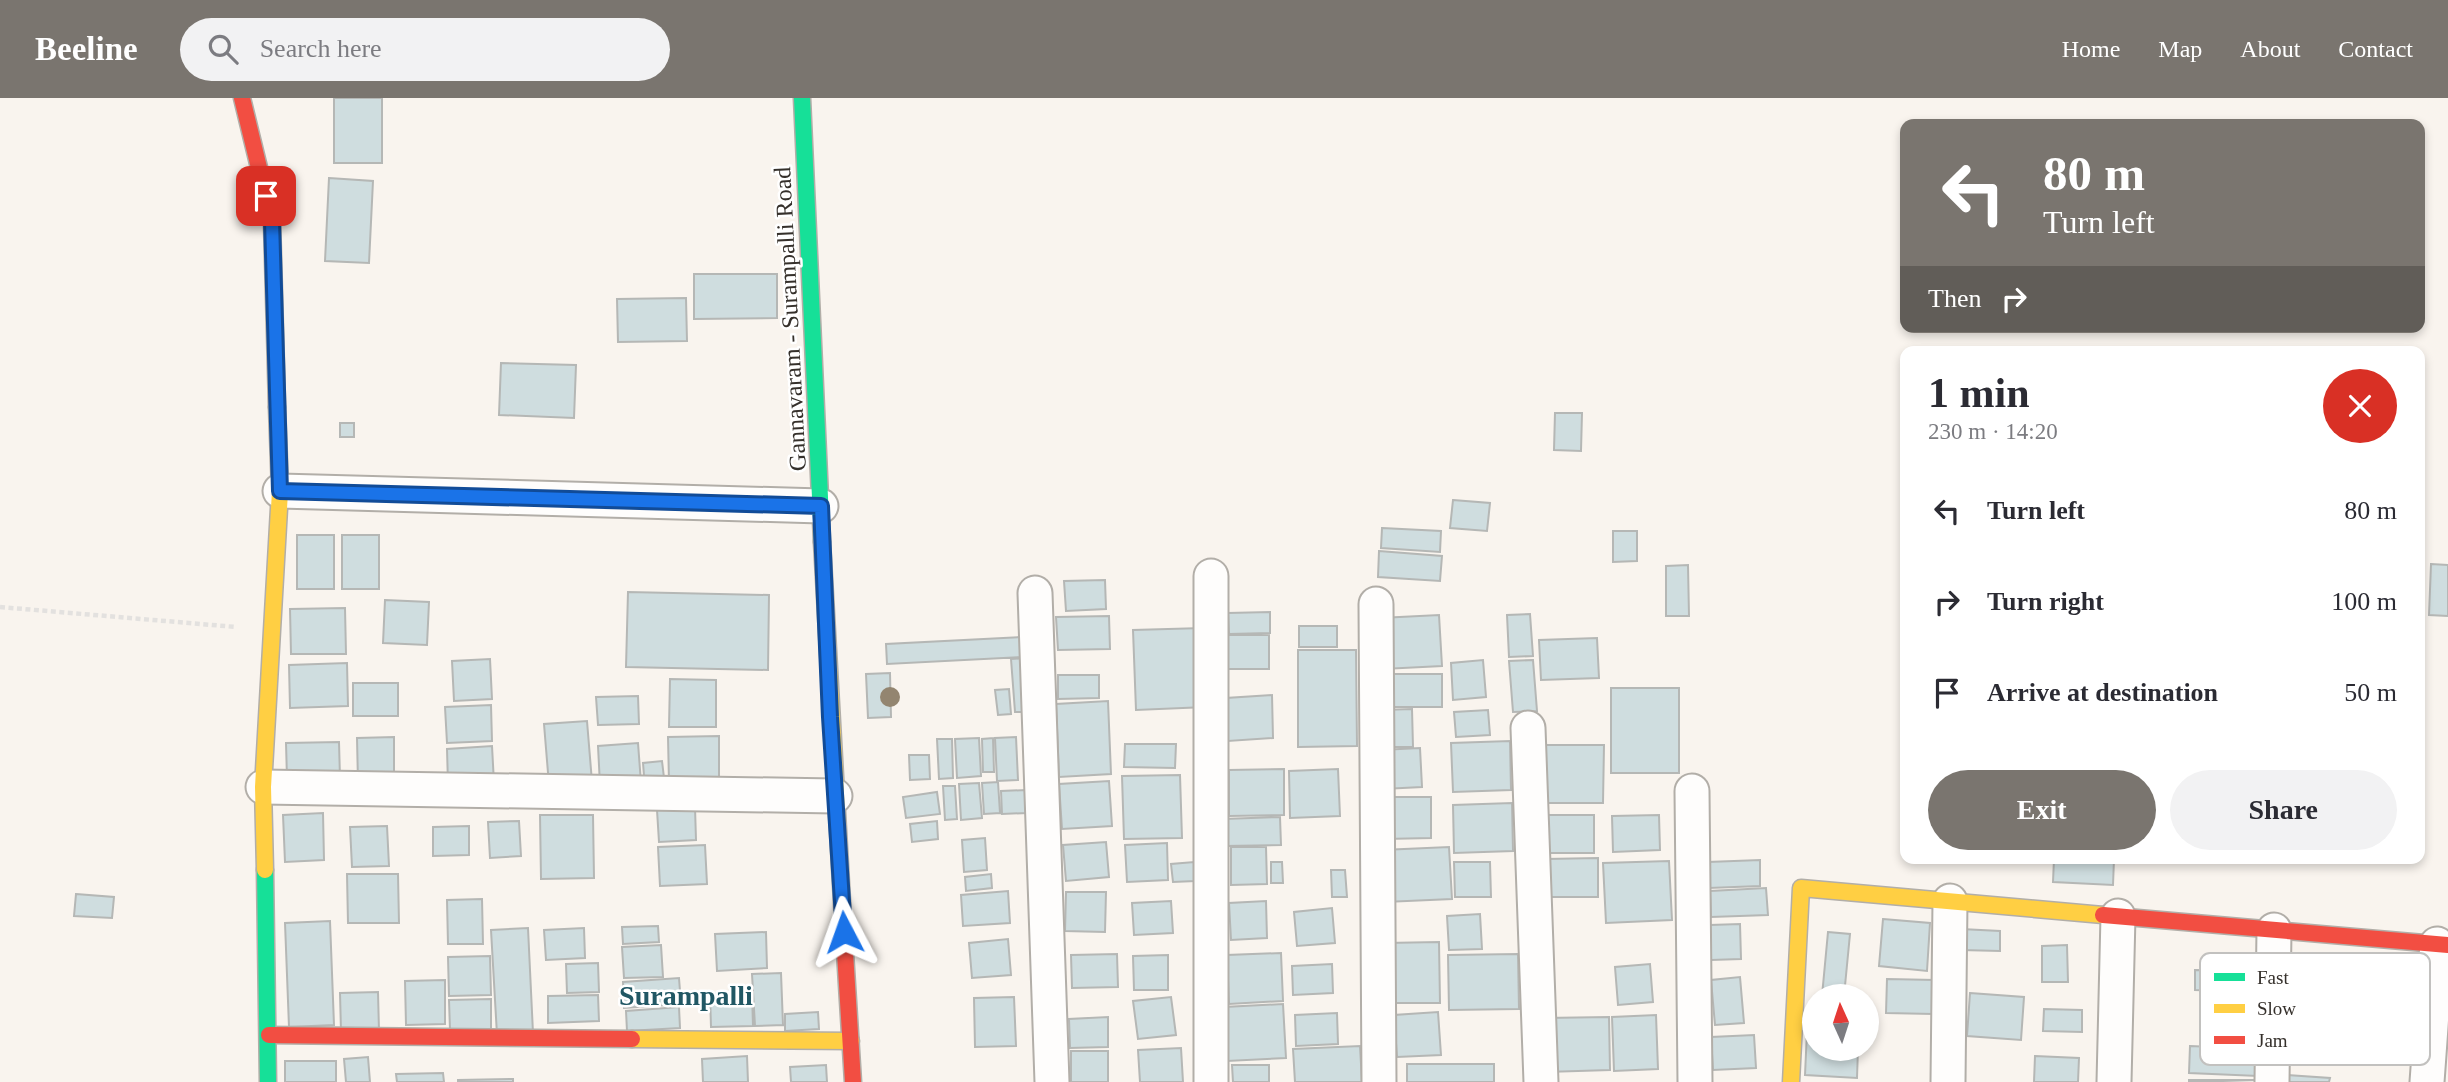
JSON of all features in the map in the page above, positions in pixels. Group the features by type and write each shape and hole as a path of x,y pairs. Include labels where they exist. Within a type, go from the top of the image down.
{"street":[{"path":"242,98 272,221 280,491 263,787 268,1082"},
{"name":"Gannavaram - Surampalli Road","path":"802,98 835,796 853,1082"},
{"path":"280,491 821,506"},
{"path":"1211,576 1211,1082"},
{"path":"1035,593 1052,1082"},
{"path":"1376,604 1379,1082"},
{"path":"1528,728 1541,1082"},
{"path":"263,787 835,796"},
{"path":"1692,791 1695,1082"},
{"path":"1791,1082 1801,888 2443,944 2430,1056"},
{"path":"1948,1082 1950,901"},
{"path":"2114,1082 2118,916"},
{"path":"2274,930 2274,953"},
{"path":"269,1035 851,1041"}],"path":[{"path":"0,607 272,629"}],"building":[{"path":"334,98 382,98 382,163 334,163"},
{"path":"329,178 373,181 369,263 325,261"},
{"path":"694,274 777,274 777,318 694,319"},
{"path":"686,298 687,341 618,342 617,299"},
{"path":"501,363 576,365 574,418 499,415"},
{"path":"1555,413 1582,413 1581,451 1554,450"},
{"path":"340,423 354,423 354,437 340,437"},
{"path":"1453,500 1490,503 1487,531 1450,528"},
{"path":"1382,528 1441,531 1440,552 1381,548"},
{"path":"1613,531 1637,531 1637,561 1613,562"},
{"path":"297,535 334,535 334,589 297,589"},
{"path":"342,535 379,535 379,589 342,589"},
{"path":"1379,551 1442,556 1440,581 1378,577"},
{"path":"2431,564 2448,565 2448,616 2429,615"},
{"path":"1688,565 1689,616 1666,616 1666,566"},
{"path":"1105,580 1106,609 1066,611 1064,581"},
{"path":"628,592 769,595 768,670 626,667"},
{"path":"385,600 429,602 427,645 383,643"},
{"path":"345,608 346,654 291,654 290,609"},
{"path":"1270,612 1270,633 1229,634 1228,613"},
{"path":"1530,614 1533,656 1509,657 1507,615"},
{"path":"1439,615 1442,666 1383,669 1380,618"},
{"path":"1109,616 1110,649 1058,650 1056,617"},
{"path":"1299,626 1337,626 1337,647 1299,647"},
{"path":"1203,628 1206,707 1136,710 1133,630"},
{"path":"1228,635 1269,635 1269,669 1228,669"},
{"path":"1022,637 1023,657 887,664 886,644"},
{"path":"1597,638 1599,678 1541,680 1539,640"},
{"path":"1298,650 1356,650 1357,746 1298,747"},
{"path":"1027,658 1030,712 1015,712 1011,659"},
{"path":"490,659 492,699 454,701 452,661"},
{"path":"1483,660 1486,697 1453,700 1451,663"},
{"path":"1533,660 1537,711 1513,712 1509,661"},
{"path":"347,663 348,706 290,708 289,665"},
{"path":"890,673 891,717 868,718 866,674"},
{"path":"1383,674 1442,674 1442,707 1383,707"},
{"path":"1058,675 1099,675 1099,698 1058,699"},
{"path":"670,679 716,680 716,727 669,727"},
{"path":"353,683 398,683 398,716 353,716"},
{"path":"1611,688 1679,688 1679,773 1611,773"},
{"path":"1009,689 1011,714 998,715 995,690"},
{"path":"1272,695 1273,738 1228,741 1226,698"},
{"path":"638,696 639,724 598,725 596,697"},
{"path":"1108,701 1111,774 1059,777 1056,704"},
{"path":"491,705 492,741 447,743 445,707"},
{"path":"1412,709 1413,747 1382,747 1381,710"},
{"path":"1488,710 1490,735 1456,737 1454,712"},
{"path":"587,721 592,782 549,785 544,724"},
{"path":"719,736 719,782 669,783 668,737"},
{"path":"394,737 394,782 358,783 357,738"},
{"path":"1016,737 1018,780 997,781 995,738"},
{"path":"979,738 981,776 957,778 955,739"},
{"path":"993,738 994,772 983,772 982,739"},
{"path":"937,739 952,739 953,778 939,779"},
{"path":"1510,741 1511,790 1453,792 1451,743"},
{"path":"339,742 340,778 287,779 286,743"},
{"path":"638,743 641,783 600,785 598,746"},
{"path":"1125,744 1176,744 1175,768 1124,767"},
{"path":"1541,745 1604,745 1603,803 1541,803"},
{"path":"492,746 494,783 448,784 447,749"},
{"path":"1420,748 1422,787 1383,789 1380,750"},
{"path":"909,755 929,755 930,779 910,780"},
{"path":"662,761 665,786 645,788 643,763"},
{"path":"1284,769 1284,815 1229,816 1229,770"},
{"path":"1338,769 1340,816 1290,818 1289,771"},
{"path":"1180,775 1182,838 1124,839 1122,776"},
{"path":"1109,781 1112,826 1062,829 1059,784"},
{"path":"998,782 1000,813 984,814 982,783"},
{"path":"979,783 982,818 961,820 959,784"},
{"path":"943,786 955,786 957,819 945,820"},
{"path":"1026,790 1027,813 1002,814 1001,791"},
{"path":"937,792 940,814 906,818 903,797"},
{"path":"1383,797 1431,797 1431,838 1384,839"},
{"path":"1512,803 1513,851 1454,853 1453,805"},
{"path":"695,807 696,840 659,842 657,810"},
{"path":"323,813 324,860 285,862 283,815"},
{"path":"540,815 593,815 594,878 541,879"},
{"path":"1546,815 1594,815 1594,853 1546,853"},
{"path":"1659,815 1660,850 1613,852 1612,816"},
{"path":"1280,817 1281,845 1224,846 1223,819"},
{"path":"519,821 521,856 490,858 488,822"},
{"path":"937,821 938,839 912,842 910,824"},
{"path":"387,826 389,866 352,867 350,827"},
{"path":"469,826 469,855 433,856 433,827"},
{"path":"985,838 987,870 964,872 962,840"},
{"path":"1106,842 1109,877 1066,881 1063,845"},
{"path":"1167,843 1168,880 1127,882 1125,845"},
{"path":"705,845 707,884 660,886 658,847"},
{"path":"1231,847 1266,847 1267,884 1231,885"},
{"path":"1449,847 1452,899 1385,902 1382,850"},
{"path":"1598,858 1598,897 1546,897 1546,859"},
{"path":"1760,860 1760,886 1709,888 1708,862"},
{"path":"1669,861 1672,920 1606,923 1603,863"},
{"path":"1194,862 1195,881 1173,882 1171,864"},
{"path":"1271,862 1282,862 1283,883 1271,883"},
{"path":"1454,862 1490,862 1491,897 1455,897"},
{"path":"2054,864 2114,864 2113,885 2053,882"},
{"path":"1331,870 1345,870 1347,897 1332,897"},
{"path":"347,874 398,874 399,923 348,923"},
{"path":"991,874 992,888 966,891 965,877"},
{"path":"1766,888 1768,915 1711,917 1710,891"},
{"path":"1008,891 1010,923 963,926 961,895"},
{"path":"1066,892 1106,892 1105,932 1065,931"},
{"path":"76,894 114,897 112,918 74,916"},
{"path":"482,899 483,944 448,944 447,900"},
{"path":"1171,901 1173,933 1134,935 1132,903"},
{"path":"1266,901 1267,938 1231,940 1229,903"},
{"path":"1332,908 1335,943 1297,946 1294,912"},
{"path":"1480,914 1482,949 1449,950 1447,916"},
{"path":"1883,919 1930,923 1927,971 1879,966"},
{"path":"330,921 334,1025 289,1027 285,923"},
{"path":"1740,924 1741,959 1711,960 1710,925"},
{"path":"658,926 659,942 623,944 622,927"},
{"path":"528,928 533,1033 497,1035 491,930"},
{"path":"584,928 585,958 546,960 544,930"},
{"path":"1961,929 2000,931 2000,951 1961,950"},
{"path":"766,932 767,968 717,971 715,934"},
{"path":"1828,932 1850,934 1845,984 1823,984"},
{"path":"1008,939 1011,975 972,978 969,943"},
{"path":"1439,942 1440,1003 1386,1003 1385,943"},
{"path":"661,945 663,977 624,978 622,947"},
{"path":"2067,945 2068,982 2042,982 2042,946"},
{"path":"1281,953 1283,1001 1229,1004 1227,955"},
{"path":"1117,954 1118,987 1072,988 1071,955"},
{"path":"1518,954 1519,1009 1449,1010 1448,955"},
{"path":"1168,955 1168,990 1134,990 1133,956"},
{"path":"490,956 491,995 449,996 448,957"},
{"path":"598,963 599,992 567,993 566,964"},
{"path":"1332,964 1333,993 1293,995 1292,966"},
{"path":"1650,964 1653,1002 1618,1005 1615,967"},
{"path":"2195,970 2200,970 2200,990 2195,990"},
{"path":"781,973 783,1025 755,1026 752,974"},
{"path":"1740,977 1744,1023 1715,1025 1711,980"},
{"path":"679,978 681,1004 624,1008 623,982"},
{"path":"1887,979 1935,980 1933,1014 1886,1013"},
{"path":"445,980 445,1024 406,1025 405,981"},
{"path":"378,992 379,1031 341,1032 340,993"},
{"path":"752,992 753,1026 711,1027 710,994"},
{"path":"1970,993 2024,997 2021,1040 1967,1036"},
{"path":"598,995 599,1021 548,1023 548,996"},
{"path":"1014,997 1016,1046 975,1047 974,998"},
{"path":"1171,997 1176,1035 1138,1039 1133,1001"},
{"path":"491,999 491,1030 450,1030 449,1000"},
{"path":"1283,1004 1286,1058 1227,1061 1224,1007"},
{"path":"679,1007 680,1028 627,1031 626,1011"},
{"path":"2044,1009 2082,1010 2082,1032 2043,1031"},
{"path":"818,1012 819,1029 785,1031 785,1014"},
{"path":"1438,1012 1441,1055 1397,1057 1394,1015"},
{"path":"1337,1013 1338,1044 1296,1046 1295,1015"},
{"path":"1656,1015 1658,1069 1614,1071 1612,1017"},
{"path":"1108,1017 1108,1047 1070,1048 1069,1019"},
{"path":"1609,1017 1610,1070 1546,1072 1544,1018"},
{"path":"1754,1035 1756,1068 1713,1070 1711,1037"},
{"path":"1360,1046 1362,1082 1295,1082 1293,1049"},
{"path":"2190,1046 2200,1046 2200,1065 2258,1065 2258,1076 2189,1073"},
{"path":"1181,1048 1183,1082 1140,1082 1138,1050"},
{"path":"1071,1051 1108,1051 1108,1082 1071,1082"},
{"path":"747,1056 748,1082 703,1082 702,1059"},
{"path":"2035,1056 2079,1058 2078,1082 2034,1082"},
{"path":"368,1057 370,1082 346,1082 344,1059"},
{"path":"285,1061 336,1061 336,1082 285,1082"},
{"path":"1806,1061 1858,1061 1857,1078 1805,1075"},
{"path":"1407,1064 1494,1064 1494,1082 1407,1082"},
{"path":"826,1065 827,1082 791,1082 790,1067"},
{"path":"1232,1065 1269,1065 1269,1082 1233,1082"},
{"path":"443,1073 444,1082 397,1082 396,1074"},
{"path":"2287,1075 2330,1078 2329,1082 2287,1082"},
{"path":"513,1079 513,1082 458,1082 458,1080"},
{"path":"2189,1080 2257,1080 2189,1082"}],"traffic: fast":[{"path":"802,98 822,542"},
{"path":"265,870 268,1082"}],"traffic: slow":[{"path":"265,870 263,787 280,491 277,407"},
{"path":"822,542 843,920"},
{"path":"1791,1082 1801,888 2103,915"},
{"path":"632,1039 851,1041"}],"traffic: jam":[{"path":"242,98 272,221 277,407"},
{"path":"2103,915 2448,945"},
{"path":"843,920 853,1082"},
{"path":"269,1035 632,1039"}],"district":[{"name":"Surampalli","path":"686,995"}],"route":[{"path":"266,196 272,221 280,491 821,506 830,717 844,932"}]}
